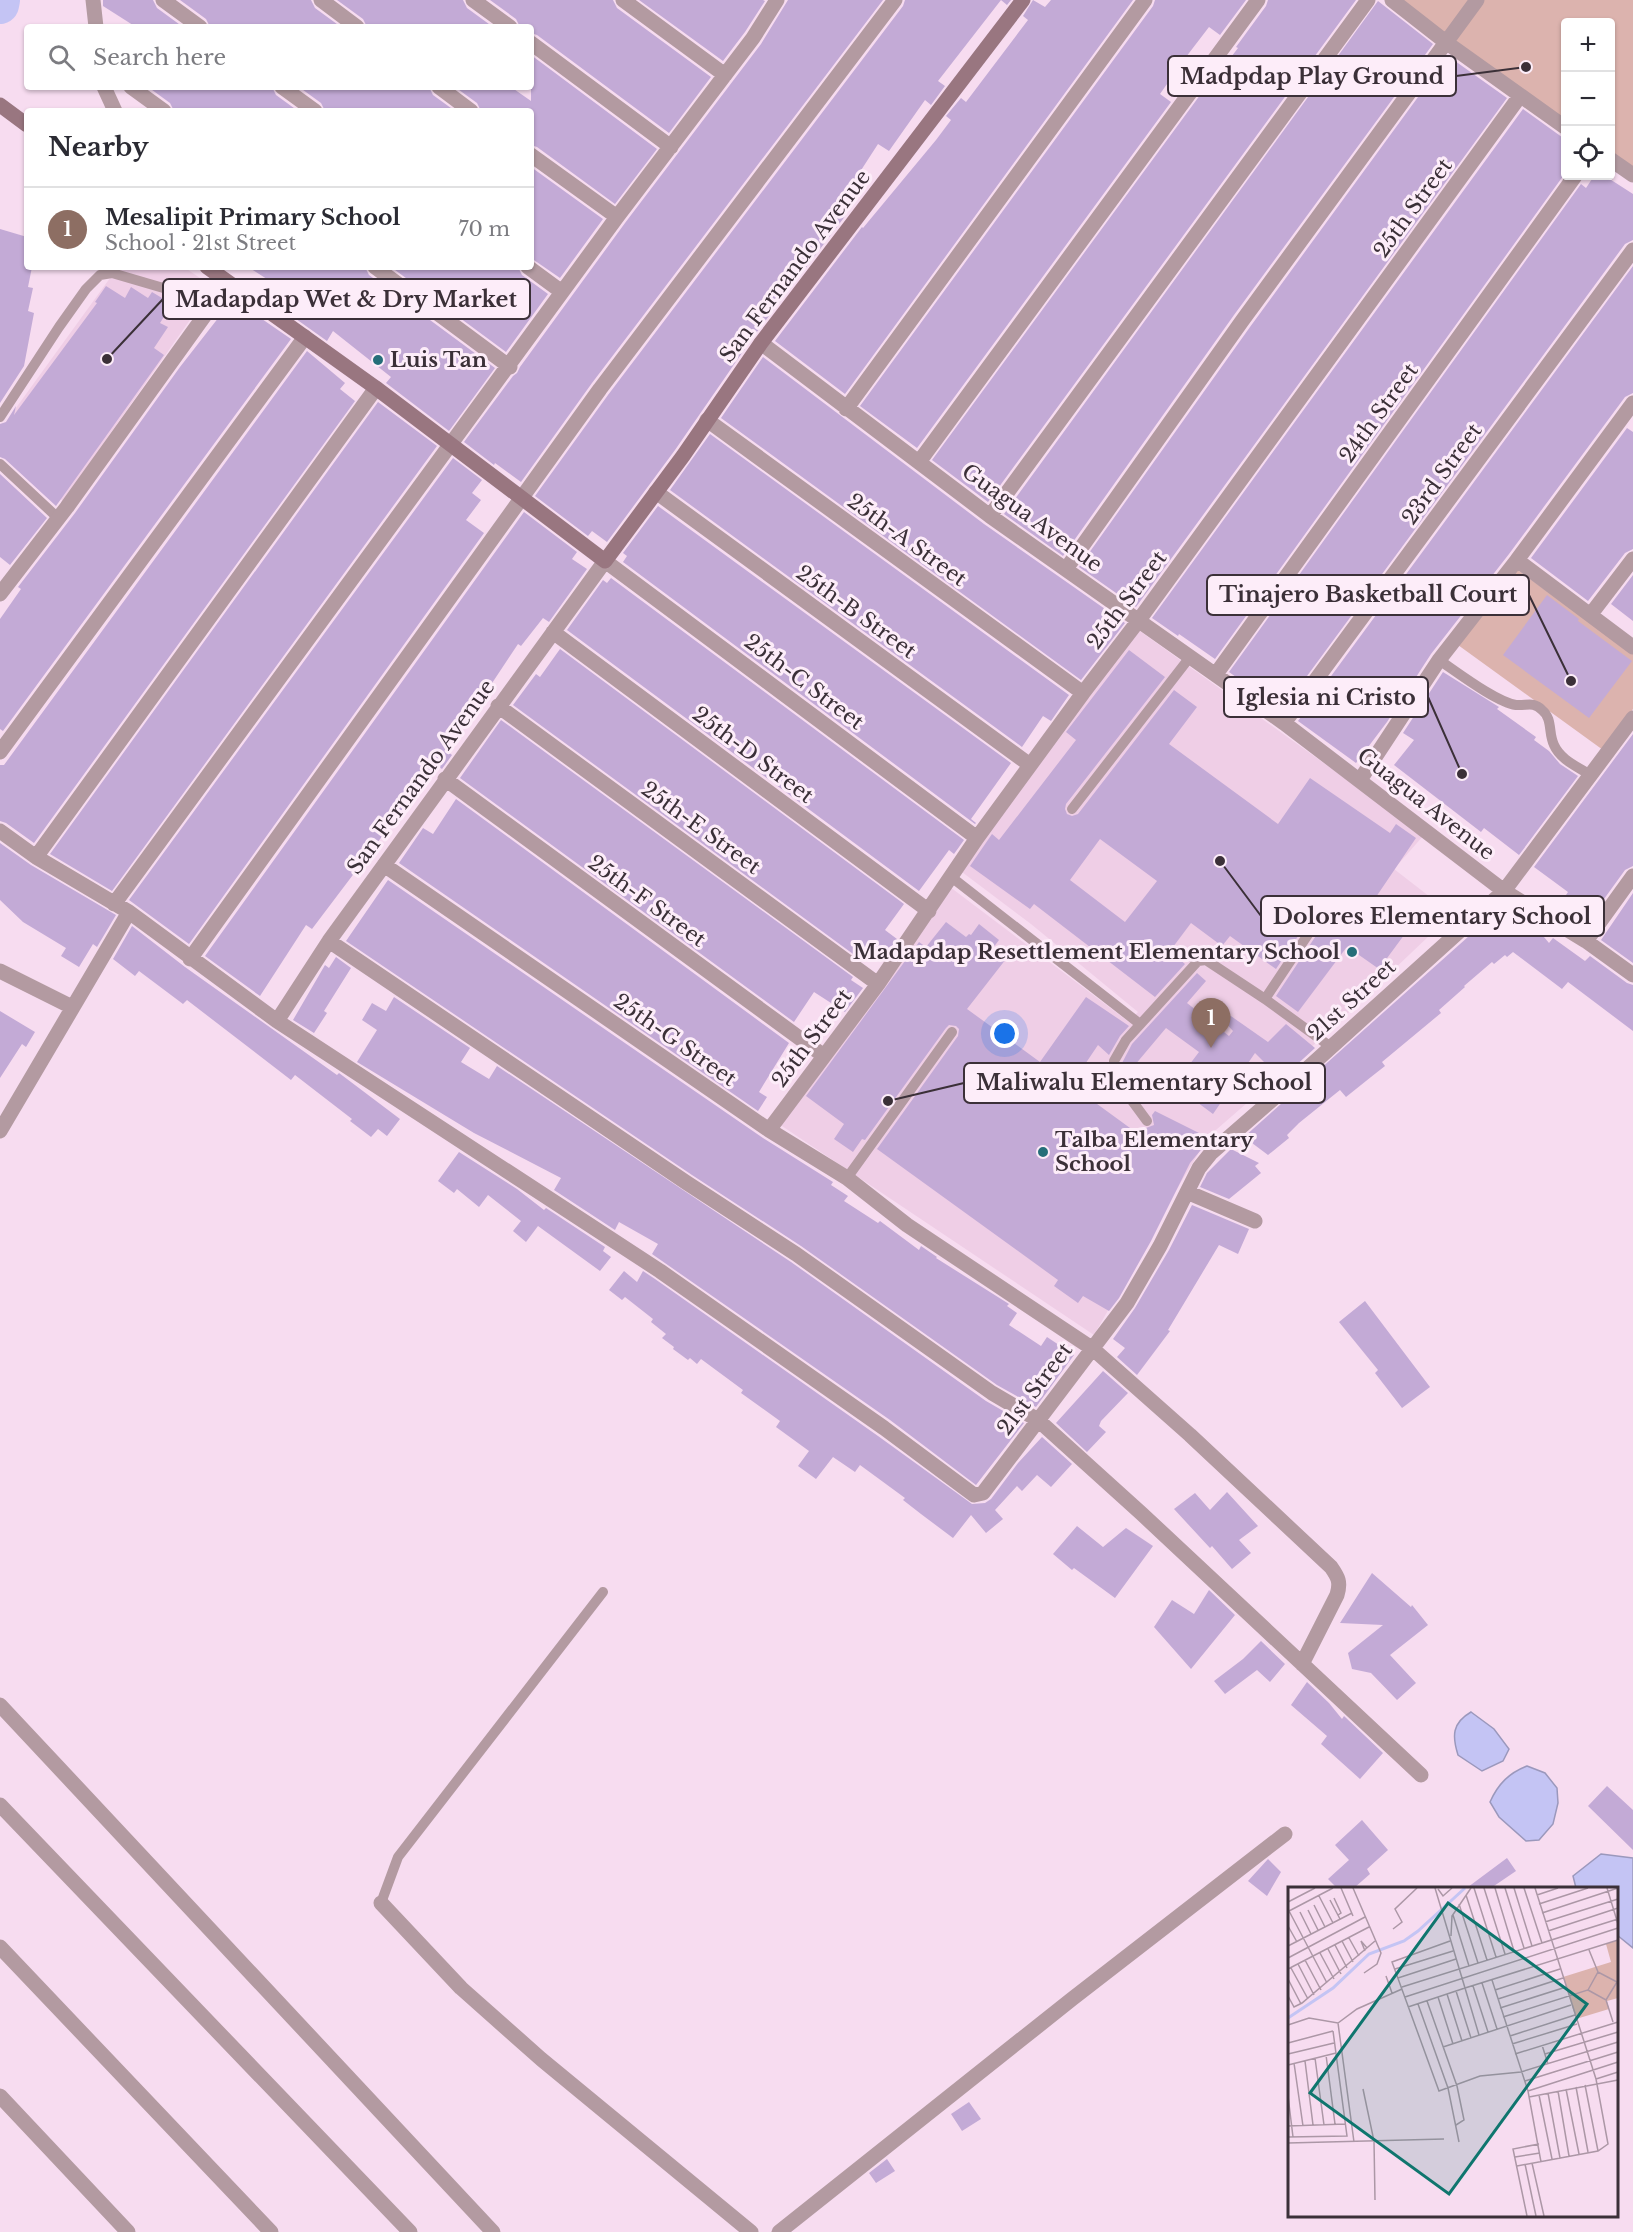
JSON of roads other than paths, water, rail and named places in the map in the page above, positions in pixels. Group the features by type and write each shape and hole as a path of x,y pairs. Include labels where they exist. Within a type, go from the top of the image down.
{"main road":[{"name":"San Fernando Avenue","path":"605,561 761,343 1023,0"},
{"path":"0,105 24,123"},
{"path":"212,270 376,388 605,561"}],"street":[{"path":"93,0 96,24"},
{"path":"163,0 196,24"},
{"path":"321,0 353,24"},
{"path":"473,0 506,24"},
{"path":"623,0 725,75"},
{"path":"114,904 450,445 510,367 617,217 753,38 777,0"},
{"path":"190,959 600,389 895,0"},
{"path":"846,409 1145,0"},
{"path":"918,462 1258,0"},
{"path":"990,516 1368,0"},
{"path":"1392,0 1447,43 1563,126"},
{"path":"1065,569 1242,321 1477,0"},
{"path":"534,45 671,147"},
{"path":"106,90 114,108"},
{"path":"135,90 160,108"},
{"path":"286,90 311,108"},
{"path":"443,90 467,108"},
{"name":"25th Street","path":"769,1130 878,984 929,911 950,876 1030,765 1139,620 1520,96"},
{"path":"534,157 617,217"},
{"path":"1615,162 1633,175"},
{"name":"24th Street","path":"1216,674 1572,180"},
{"name":"23rd Street","path":"1284,723 1633,250"},
{"path":"379,270 510,367"},
{"path":"532,270 562,292"},
{"path":"0,594 58,518 228,283"},
{"path":"0,752 305,337"},
{"name":"Guagua Avenue","path":"761,343 990,516 1284,723 1504,891 1586,942 1633,975"},
{"path":"36,857 376,388"},
{"path":"1360,780 1439,660 1517,560 1633,403"},
{"name":"25th-A Street","path":"707,420 1083,693"},
{"name":"25th-B Street","path":"656,492 1030,765"},
{"path":"1517,560 1633,647"},
{"path":"1591,614 1633,560"},
{"name":"San Fernando Avenue","path":"277,1021 329,941 605,561"},
{"name":"25th-C Street","path":"605,561 977,838"},
{"name":"25th-D Street","path":"553,632 929,911"},
{"name":"25th-E Street","path":"498,706 878,984"},
{"name":"21st Street","path":"277,1021 660,1271 874,1421 974,1495 983,1493 1127,1303 1160,1246 1198,1168 1211,1153 1504,891 1633,718"},
{"name":"25th-F Street","path":"445,779 824,1056"},
{"path":"0,831 36,857 129,912 277,1021"},
{"name":"25th-G Street","path":"384,865 769,1130 847,1178 907,1225 1093,1349 1190,1435 1331,1567 1339,1578 1340,1586 1337,1595 1302,1664"},
{"path":"1586,942 1633,876"},
{"path":"0,1131 129,912"},
{"path":"329,941 796,1254 992,1393 1038,1420 1421,1775"},
{"path":"0,971 72,1007"},
{"path":"1187,1192 1256,1221"},
{"path":"0,1705 493,2232"},
{"path":"0,1805 410,2232"},
{"path":"779,2232 1072,1999 1285,1834"},
{"path":"381,1903 460,1988 541,2059 751,2232"},
{"path":"0,1947 271,2232"},
{"path":"0,2096 128,2232"}],"lane":[{"path":"0,417 59,327 86,289 100,275 112,273 177,292 201,293 215,301"},
{"path":"0,464 58,518"},
{"path":"1072,809 1190,657"},
{"path":"1439,660 1502,699 1516,705 1529,703 1540,708 1548,719 1555,748 1563,758 1589,774"},
{"path":"950,876 1140,1024"},
{"path":"1265,999 1329,903"},
{"path":"1147,1122 1116,1079 1114,1061 1126,1040 1198,961 1206,960 1331,1047"},
{"path":"847,1178 952,1032"},
{"path":"381,1903 398,1857 603,1592"}],"water":[{"path":"1471,1712 1494,1729 1509,1749 1503,1761 1482,1771 1458,1755 1455,1742 1457,1725"},
{"path":"1527,1766 1545,1773 1557,1788 1558,1803 1553,1824 1539,1840 1526,1841 1499,1817 1490,1802 1505,1780"},
{"path":"1601,1854 1633,1858 1633,1948 1618,1936 1618,1887 1576,1887 1573,1876"}],"waterway":[{"path":"0,5 1,0"}],"place":[{"name":"Madpdap Play Ground","path":"1526,67"},
{"name":"Madapdap Wet & Dry Market","path":"107,359"},
{"name":"Luis Tan","path":"378,360"},
{"name":"Tinajero Basketball Court","path":"1571,681"},
{"name":"Iglesia ni Cristo","path":"1462,774"},
{"name":"Dolores Elementary School","path":"1220,861"},
{"name":"Madapdap Resettlement Elementary School","path":"1352,952"},
{"name":"Mesalipit Primary School","path":"1211,1048"},
{"name":"Maliwalu Elementary School","path":"888,1101"},
{"name":"Talba Elementary School","path":"1043,1152"}]}
